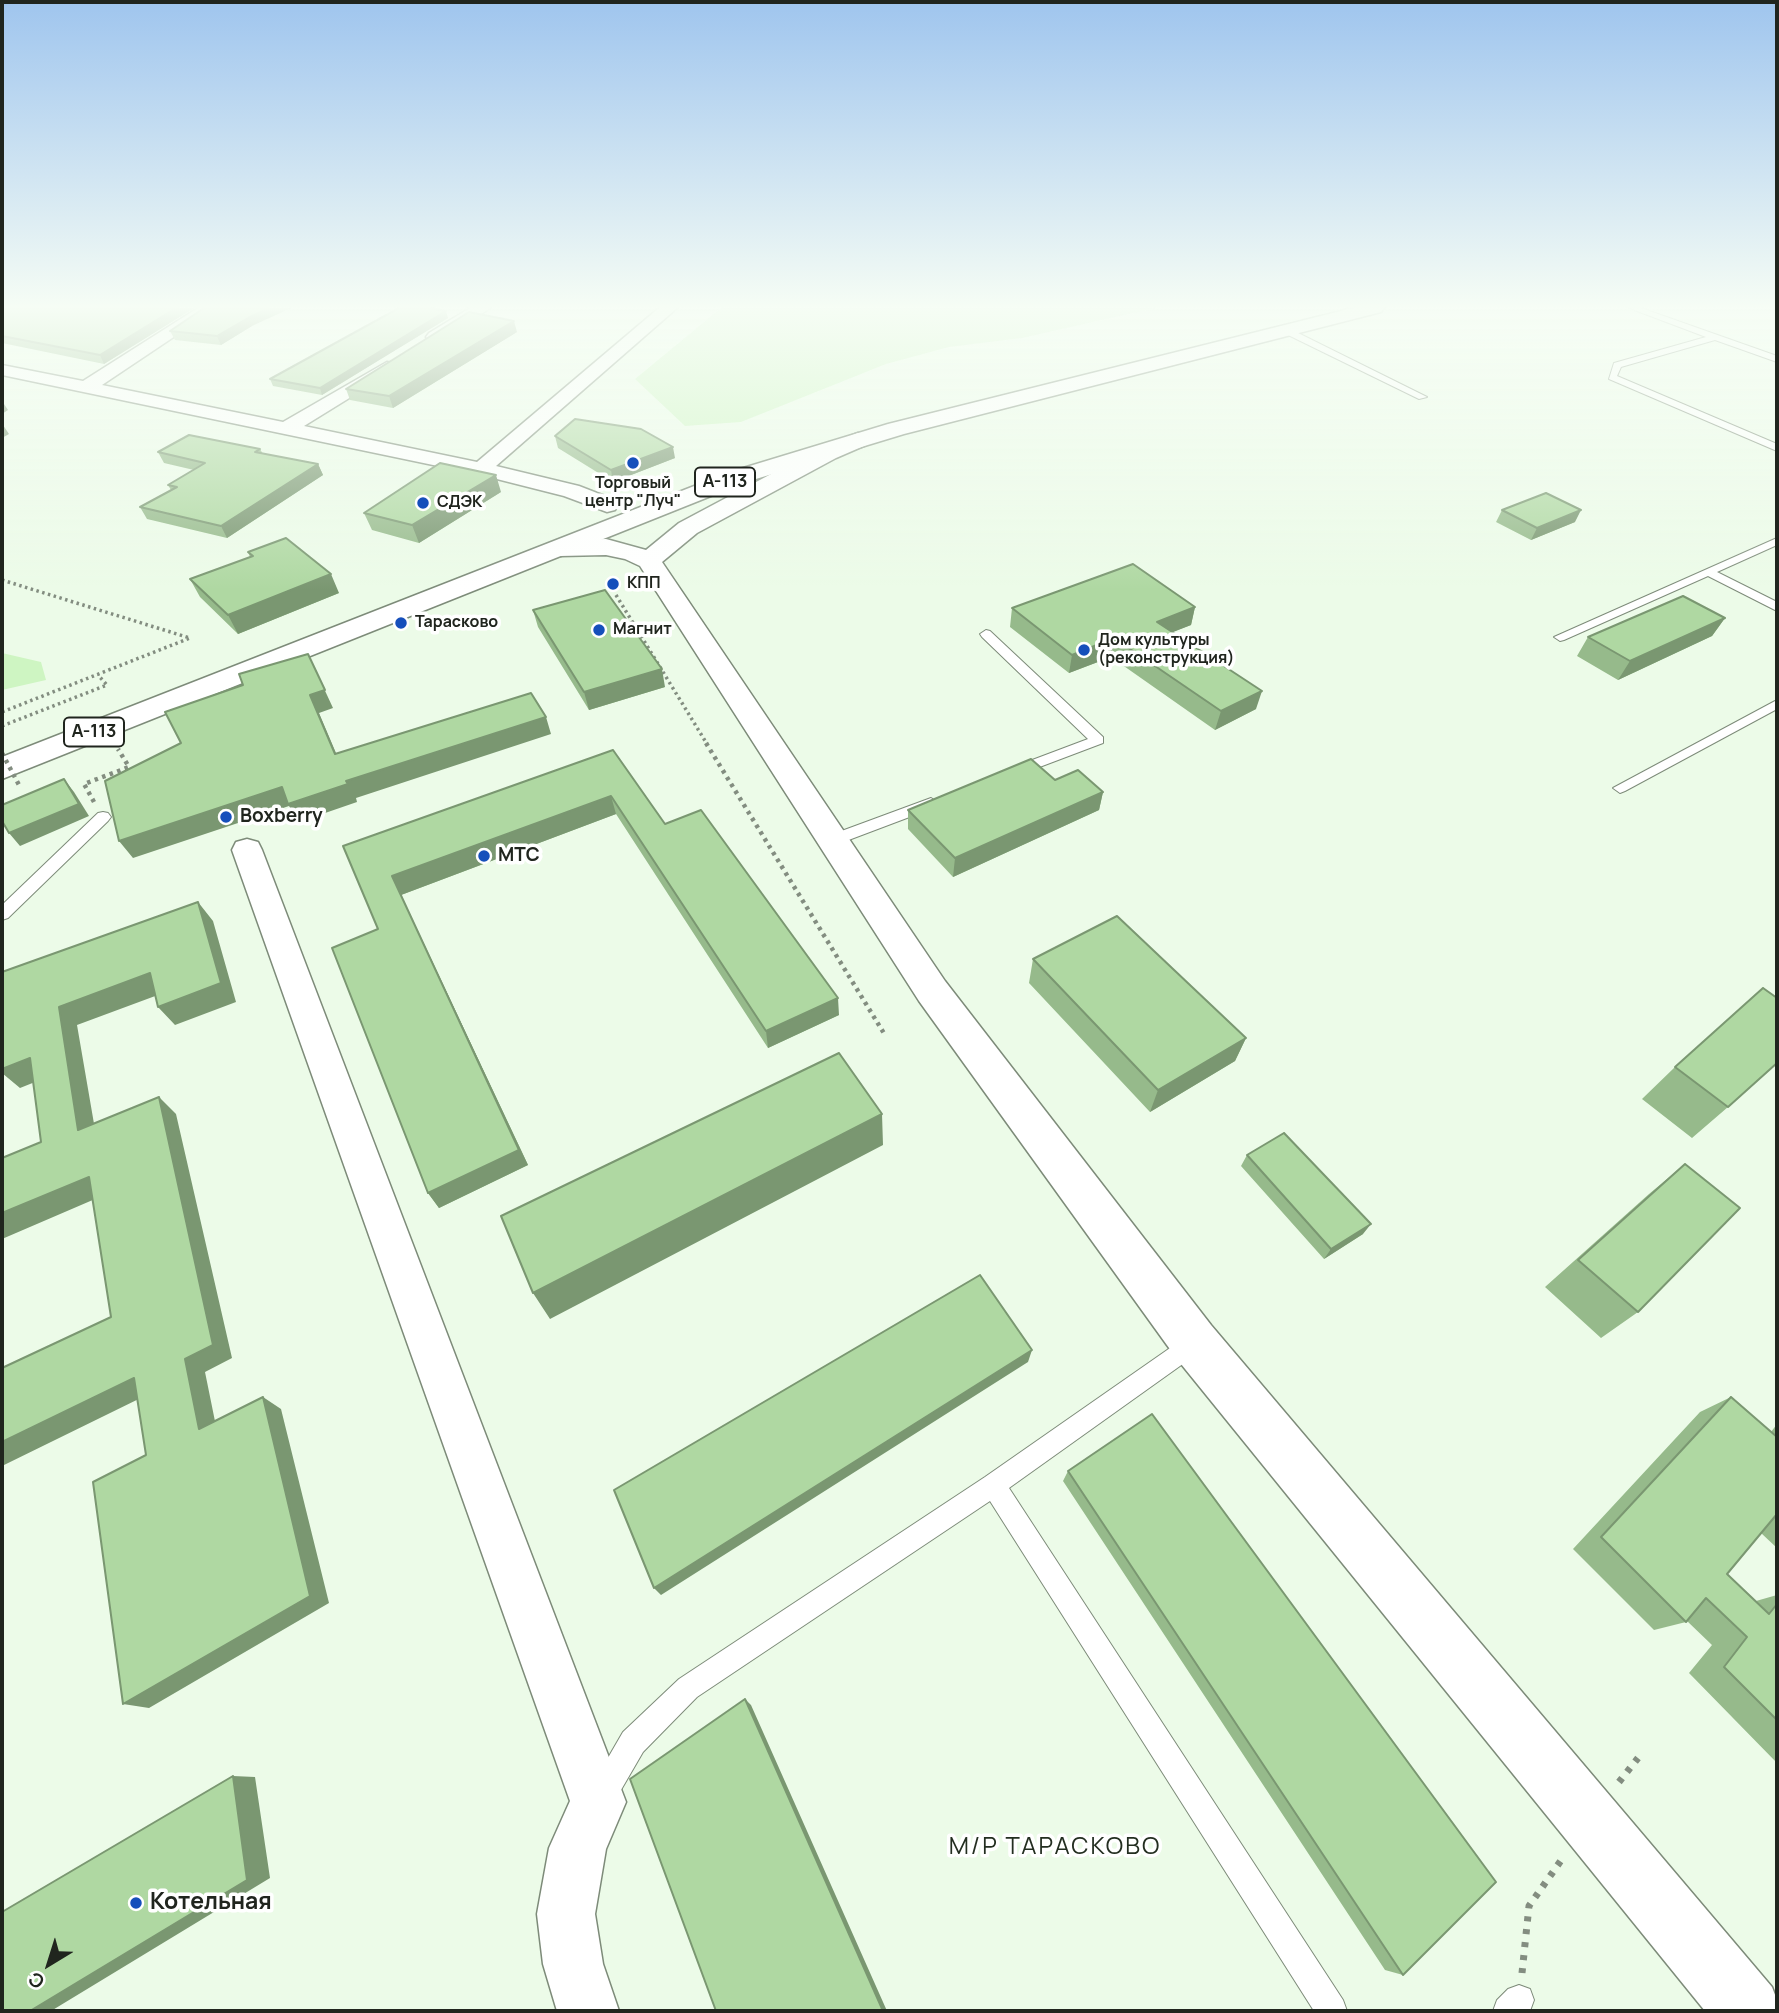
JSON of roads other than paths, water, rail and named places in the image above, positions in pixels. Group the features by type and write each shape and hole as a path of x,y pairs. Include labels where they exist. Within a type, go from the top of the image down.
{"main road":[{"name":"А-113","path":"40,726 607,505 746,454 808,434 938,402"},
{"name":"А-113","path":"10,777 560,548 738,477 866,437 1003,402"},
{"path":"649,561 668,542 688,528 828,453 866,437"},
{"path":"560,548 606,547 633,553 649,561 932,991 1194,1342 1748,2011"}],"street":[{"path":"153,402 481,469 571,491 607,505"},
{"path":"286,429 330,402"},
{"path":"481,469 559,402"},
{"path":"247,850 598,1802 579,1848 566,1914 573,1964 588,2011"}],"lane":[{"path":"1670,402 1777,448"},
{"path":"1560,637 1777,541"},
{"path":"1707,572 1777,607"},
{"path":"986,634 1098,740 997,778"},
{"path":"1620,788 1777,704"},
{"path":"833,841 946,797"},
{"path":"2,914 103,817"},
{"path":"598,1802 633,1742 688,1688 993,1485 1194,1342"},
{"path":"993,1485 1332,2011"}],"place":[{"name":"Торговый центр \"Луч\"","path":"633,463"},
{"name":"СДЭК","path":"423,503"},
{"name":"КПП","path":"613,584"},
{"name":"Тарасково","path":"401,623"},
{"name":"Магнит","path":"599,630"},
{"name":"Дом культуры (реконструкция)","path":"1084,650"},
{"name":"Boxberry","path":"226,817"},
{"name":"МТС","path":"484,856"},
{"name":"Котельная","path":"136,1903"}],"district":[{"name":"М/Р ТАРАСКОВО","path":"1055,1847"}]}
